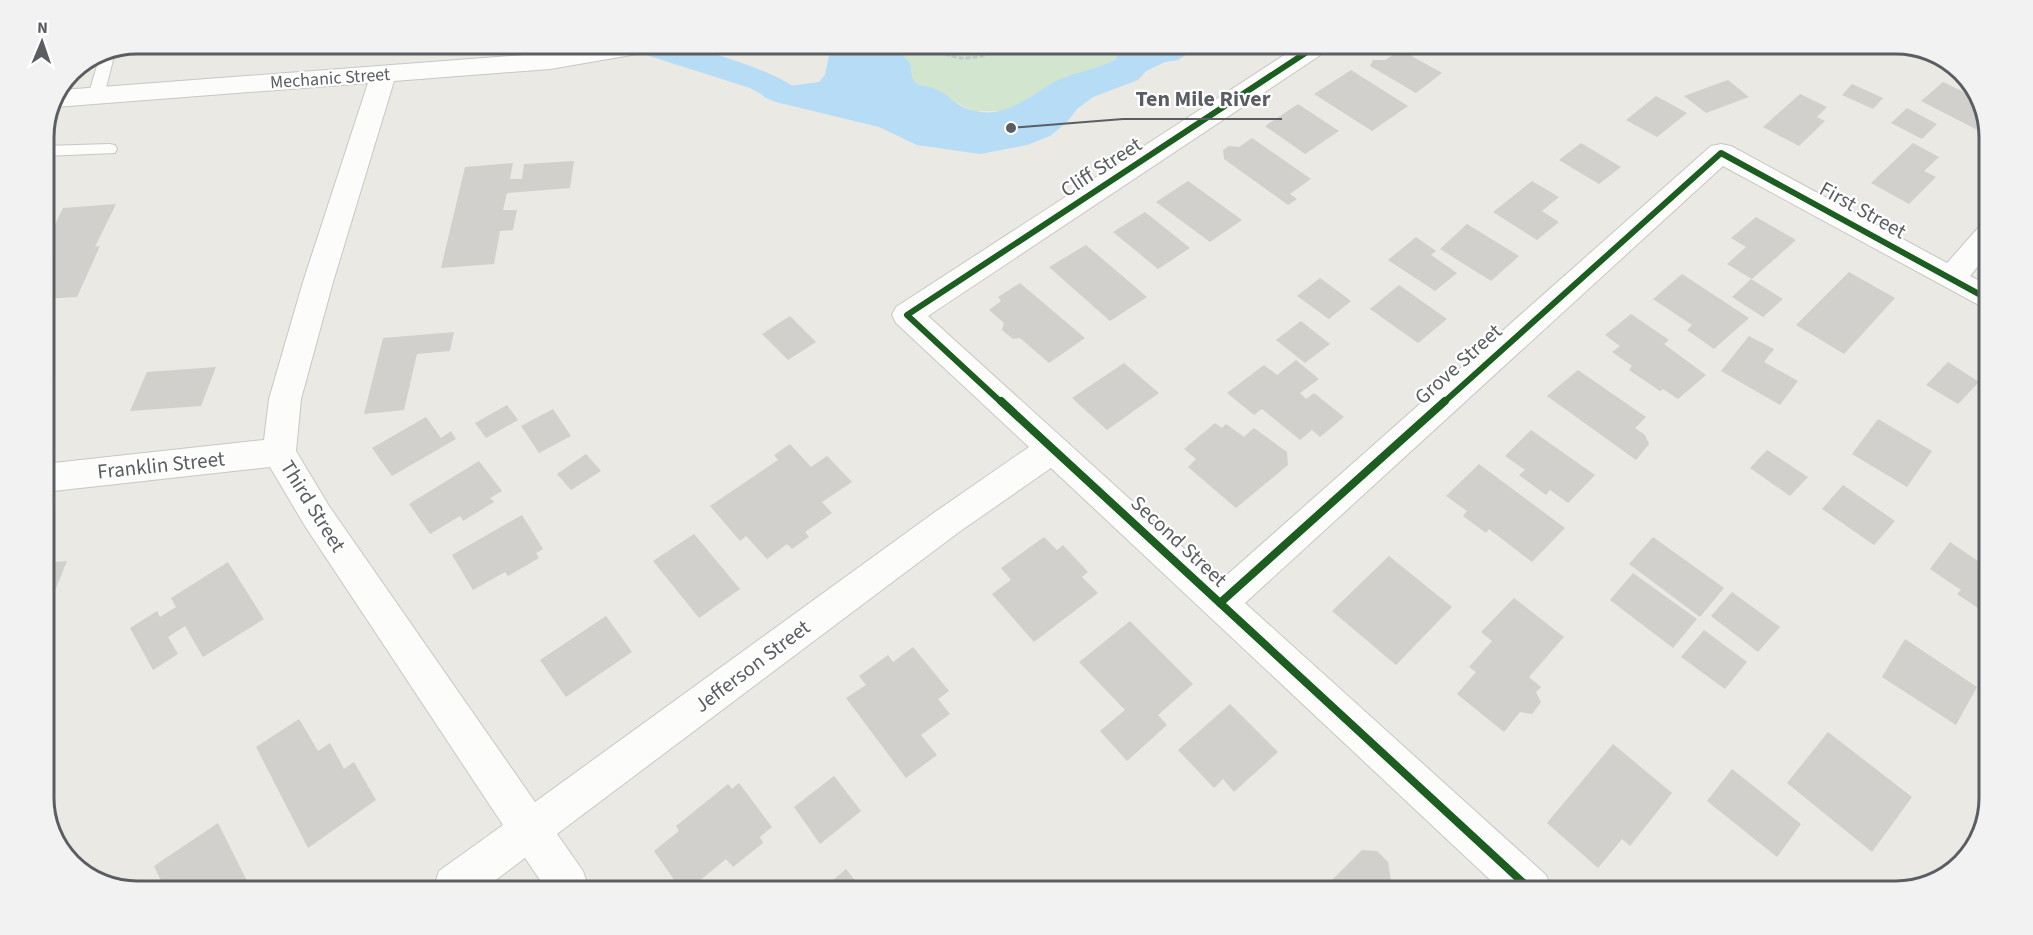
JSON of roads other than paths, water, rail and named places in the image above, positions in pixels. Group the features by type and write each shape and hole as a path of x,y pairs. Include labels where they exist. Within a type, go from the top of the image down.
{"street":[{"name":"Mechanic Street","path":"64,99 384,74 594,54"},
{"name":"Cliff Street","path":"908,315 1304,54"},
{"name":"Third Street","path":"384,74 318,282 285,399 279,452 318,516 532,829 565,881"},
{"name":"First Street","path":"1721,153 1979,294"},
{"name":"Grove Street","path":"1220,603 1721,153"},
{"path":"1951,279 1979,246"},
{"name":"Second Street","path":"908,315 1521,881"},
{"name":"Jefferson Street","path":"461,881 928,536 1052,449"},
{"name":"Franklin Street","path":"54,477 279,452"}],"lane":[{"path":"96,96 106,60"},
{"path":"54,151 109,149"}],"water":[{"path":"829,54 902,54 910,63 912,78 916,84 938,90 965,108 979,112 992,112 1015,106 1058,80 1115,60 1117,54 1187,54 1178,60 1165,62 1146,71 1138,80 1093,97 1077,109 1066,123 1050,136 1027,145 980,154 917,145 879,127 776,102 766,98 735,73 765,75 789,86 819,82 825,75"}],"waterway":[{"path":"676,54 761,81 785,94"}],"place":[{"name":"Ten Mile River","path":"1011,128"}]}
